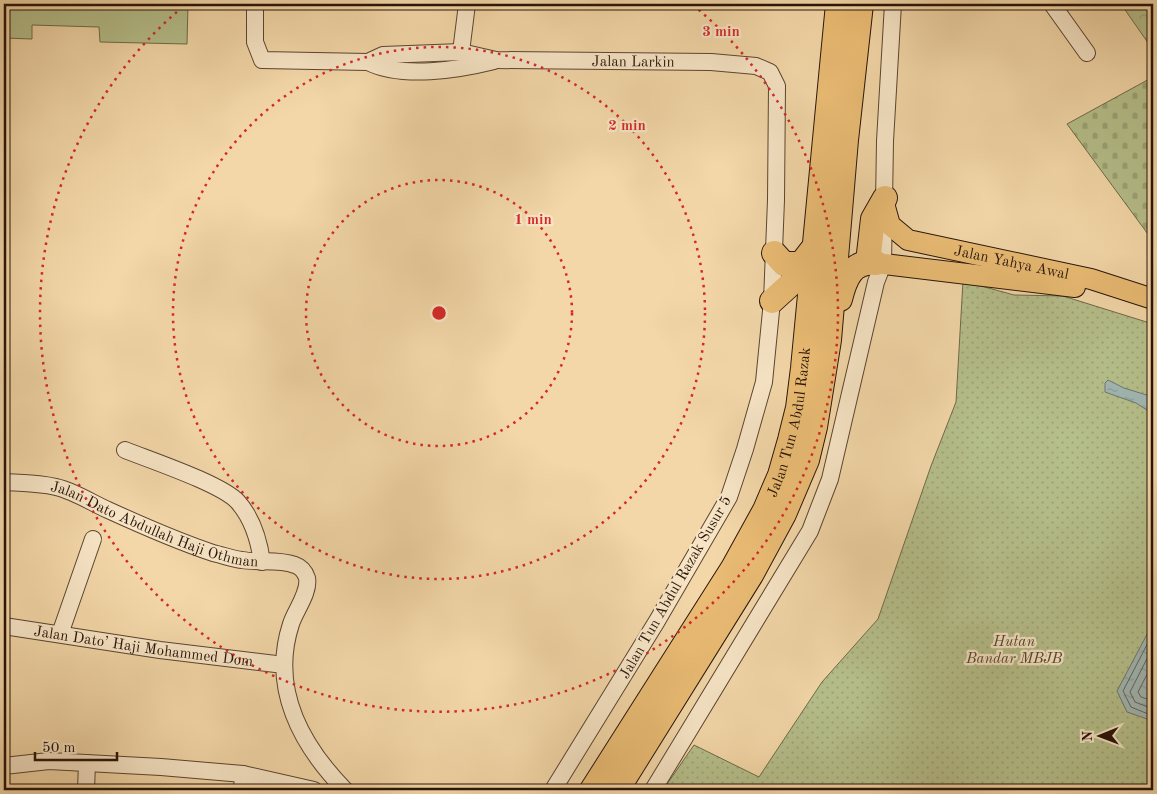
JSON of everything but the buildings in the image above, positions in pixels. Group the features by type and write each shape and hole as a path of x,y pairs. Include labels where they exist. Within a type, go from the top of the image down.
{"highway":[{"name":"Jalan Tun Abdul Razak","path":"592,790 734,568 773,494 798,408 816,244 825,124 838,4"},
{"name":"Jalan Tun Abdul Razak","path":"617,790 751,576 784,514 807,460 812,442 829,340 846,140 861,4"},
{"path":"829,340 844,283 857,265 876,267 873,219 884,202"},
{"path":"772,301 794,281 801,264 816,244"},
{"path":"774,253 784,264 801,264"}],"main road":[{"name":"Jalan Yahya Awal","path":"884,202 890,225 908,240 1091,279 1153,299"},
{"name":"Jalan Yahya Awal","path":"876,267 1076,287 1153,312"}],"street":[{"name":"Jalan Larkin","path":"254,4 255,42 262,60 368,62 382,69 422,70 456,69 496,60"},
{"path":"422,70 461,52 468,4"},
{"path":"884,202 893,4"},
{"path":"1052,4 1087,53"},
{"name":"Jalan Larkin","path":"368,62 383,55 461,52 496,60 711,62 756,66 770,72"},
{"name":"Jalan Tun Abdul Razak Susur 5","path":"553,790 657,621 729,496 750,434 764,382 772,301 777,86 770,72"},
{"path":"653,790 685,740 814,523 830,479 876,267"},
{"path":"125,450 215,487 236,500 259,540 262,562"},
{"name":"Jalan Dato Abdullah Haji Othman","path":"4,482 32,483 58,488 164,536 214,553 242,560 293,564 302,569 307,579 304,594 294,612 286,639 284,665"},
{"path":"60,634 93,539"},
{"name":"Jalan Dato’ Haji Mohammed Dom","path":"4,626 284,665"},
{"path":"284,665 286,691 293,717 325,768 345,790"},
{"path":"4,766 49,760 243,774 314,790 325,768"},
{"path":"86,790 88,763"},
{"path":"242,790 243,774"}],"green space":[{"path":"4,4 188,4 187,44 100,42 99,27 32,25 32,39 4,38"},
{"path":"1121,4 1153,4 1153,50"},
{"path":"1153,77 1153,241 1067,124"},
{"name":"Hutan Bandar MBJB","path":"963,281 1014,295 1063,296 1153,324 1153,790 663,790 694,745 759,777 822,682 878,619 931,466 956,402"}],"water":[{"path":"1108,380 1124,388 1153,397 1153,414 1136,403 1105,392 1105,383"},
{"path":"1153,623 1153,721 1127,712 1117,691"}]}
